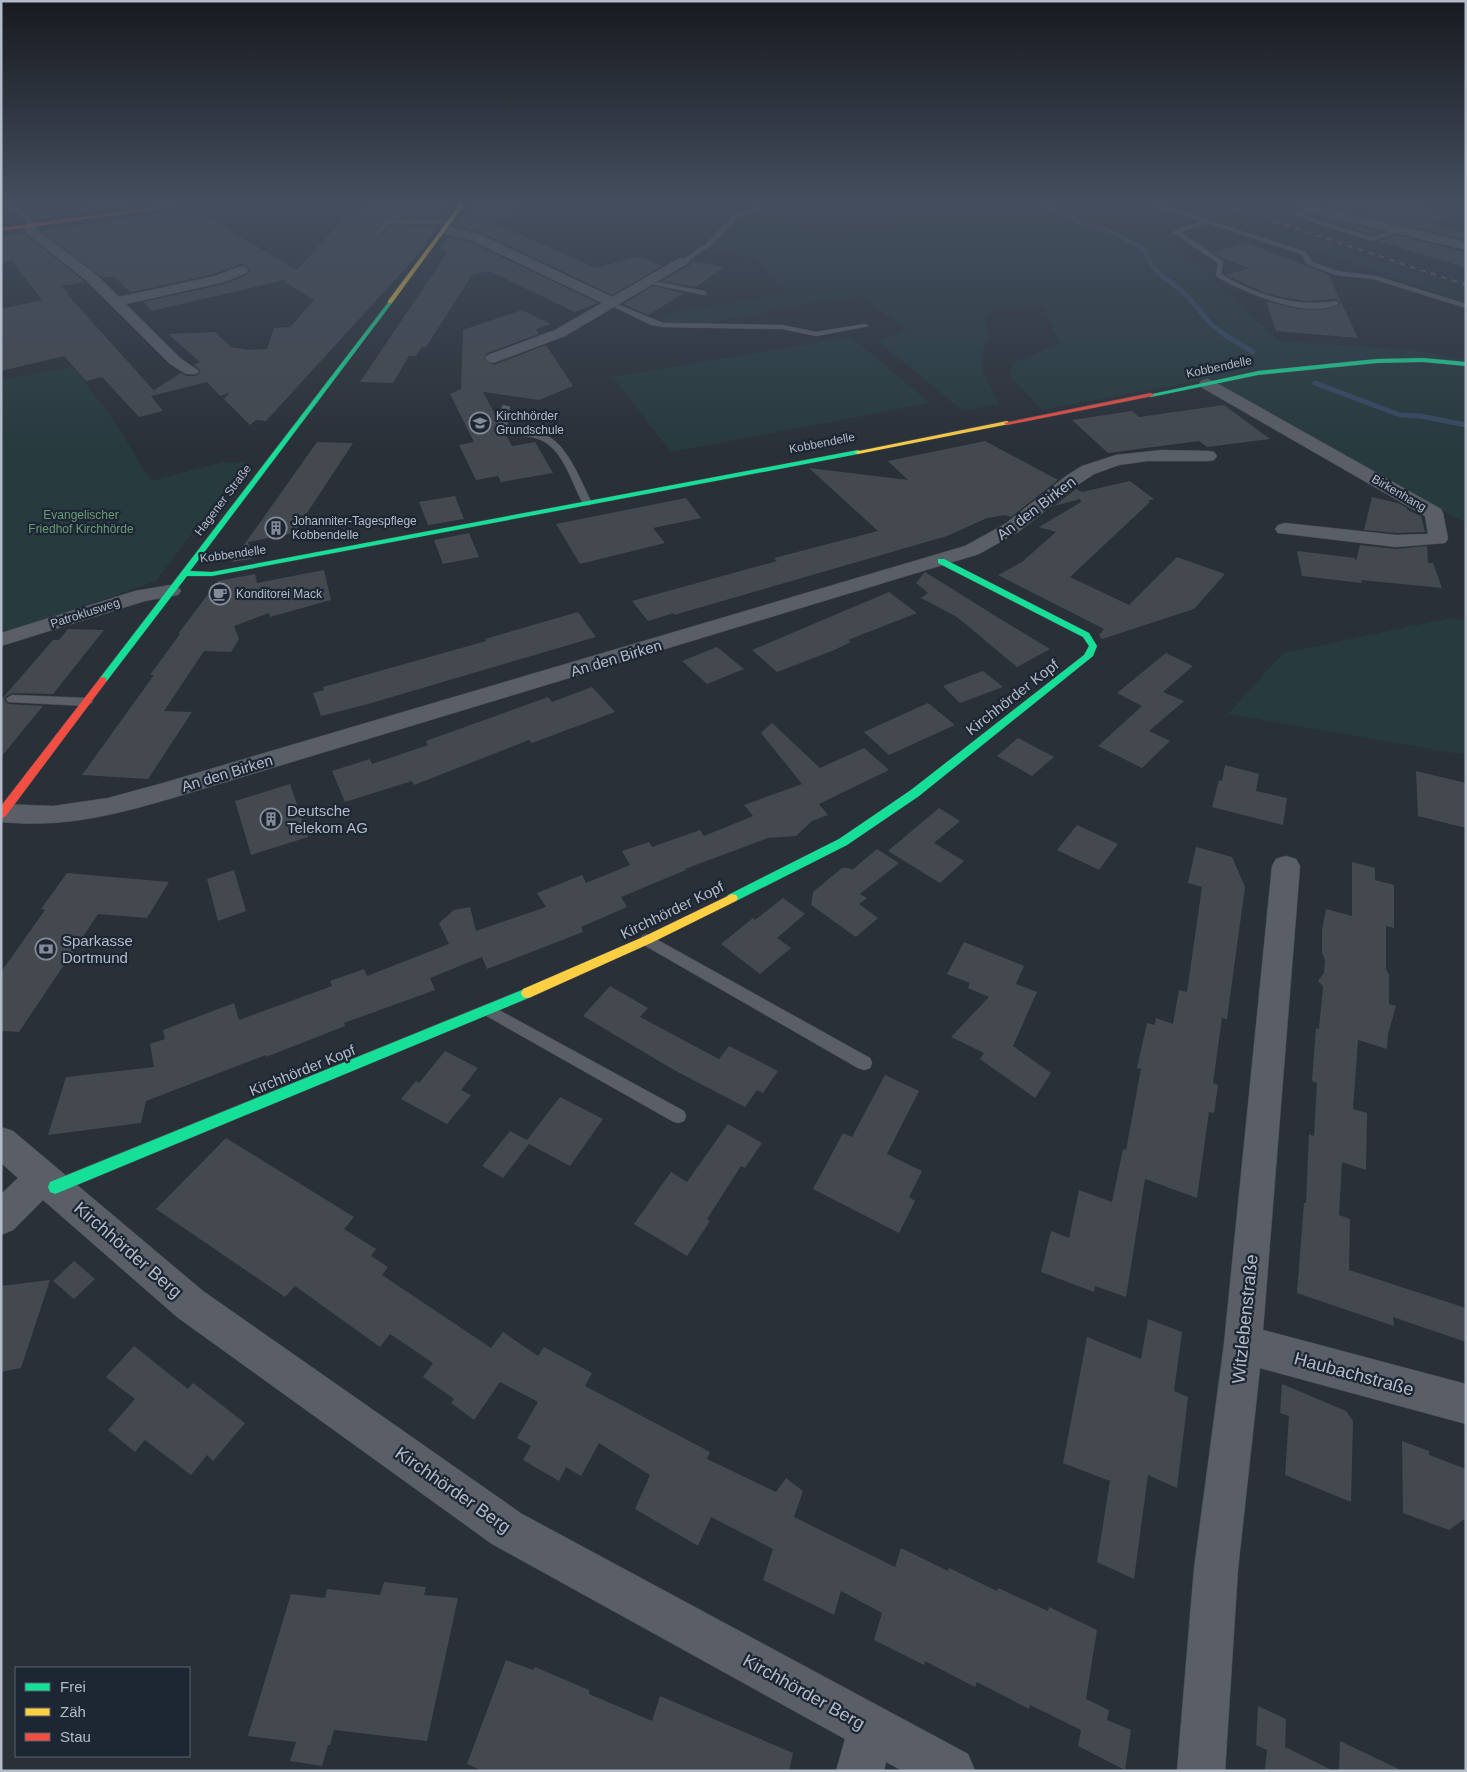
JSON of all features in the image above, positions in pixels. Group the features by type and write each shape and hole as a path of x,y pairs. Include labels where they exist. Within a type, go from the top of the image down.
{"street":[{"path":"99,285 174,361 191,371"},
{"path":"117,302 194,285"},
{"name":"Hagener Straße","path":"1,813 404,285"},
{"path":"573,285 611,303"},
{"path":"493,358 560,333 643,285"},
{"name":"Kobbendelle","path":"185,573 212,574 1258,373 1377,361 1423,360 1466,364"},
{"name":"Birkenhang","path":"1207,384 1434,513 1438,539 1396,541 1285,529"},
{"name":"An den Birken","path":"1,813 53,815 108,806 161,793 941,561 972,550 1002,536 1086,470 1111,462 1144,456 1173,454 1208,456"},
{"name":"Kirchhörder Kopf","path":"49,1182 488,1010 646,940 843,842 915,792 1088,656 1093,646 1086,635 941,561"},
{"name":"Patroklusweg","path":"1,640 142,595 171,591"},
{"name":"Witzlebenstraße","path":"1201,1771 1216,1569 1243,1344 1286,866"},
{"name":"Kirchhörder Berg","path":"1,1142 190,1304 507,1530 866,1750 951,1771"},
{"path":"1,1218 49,1182"},
{"name":"Haubachstraße","path":"1243,1344 1466,1404"}],"lane":[{"path":"663,285 704,292"},
{"path":"1235,285 1280,302 1327,305 1336,303"},
{"path":"1398,285 1466,306"},
{"path":"611,303 654,323 663,325 782,327 816,334 865,326"},
{"path":"506,407 502,420 505,430 516,434 544,438 555,443 586,503"},
{"path":"12,699 87,702"},
{"path":"646,940 864,1063"},
{"path":"488,1010 678,1116"}],"green space":[{"path":"779,285 1217,285 1279,341 1414,350 1466,360 1466,523 1203,380 1042,410 1011,377 1012,363 1060,344 1042,305 992,308 985,321 989,337 983,350 983,372 999,404 963,411 878,341 906,330 861,296 800,305 704,324 659,323 665,314 787,293"},
{"path":"1415,285 1450,285 1466,290 1466,302"},
{"path":"851,337 930,403 671,452 613,377"},
{"name":"Evangelischer Friedhof Kirchhörde","path":"73,367 113,419 151,481 223,462 246,462 156,581 1,635 1,380"},
{"path":"1451,618 1466,621 1466,755 1228,714 1283,653"}],"building":[{"path":"30,285 70,285 62,286 69,294 67,294 156,393 154,390 181,373 186,376 196,376 201,371 194,365 200,362 168,334 215,332 231,347 249,350 267,349 274,328 290,327 314,300 289,285 391,285 266,421 256,420 250,425 224,399 229,393 220,396 207,382 151,396 163,411 139,417 102,377 86,381 64,356 1,371 1,309 42,300"},
{"path":"123,285 165,285 132,292"},
{"path":"222,285 264,285 151,311 143,302"},
{"path":"426,285 466,285 426,347 422,347 416,356 409,356 393,383 360,382"},
{"path":"518,285 560,285 598,303 575,312"},
{"path":"590,285 630,285 612,295"},
{"path":"683,285 699,285 696,287"},
{"path":"1247,285 1333,285 1358,338 1276,331 1266,301 1312,310 1327,309 1341,303 1336,299 1306,301 1263,292"},
{"path":"653,286 684,293 648,315 623,304"},
{"path":"522,310 551,324 536,329 539,334 487,353 484,359 494,365 546,345 573,386 539,400 483,392 497,418 500,433 506,435 512,446 535,442 553,473 501,482 498,476 476,480 459,445 474,442 450,394 461,389 463,330"},
{"path":"1224,405 1270,439 1207,447 1199,441 1108,453 1072,420 1132,411 1139,417"},
{"path":"985,441 1058,480 1011,517 1005,515 987,518 947,536 674,615 674,613 648,621 632,601 777,561 774,558 878,531 809,468 908,480 888,461"},
{"path":"317,442 353,443 294,533 248,542 252,559 232,562"},
{"path":"1130,481 1154,499 1148,501 1150,502 1070,577 1129,605 1177,557 1225,574 1194,609 1102,639 1099,635 1104,629 998,575 1022,562 1056,532 1039,527 1081,502 1080,499 1054,506 1076,489 1082,492"},
{"path":"455,496 464,519 428,525 419,502"},
{"path":"1372,497 1398,503 1407,508 1407,510 1421,516 1425,532 1396,533 1364,530"},
{"path":"686,498 701,518 653,528 665,543 580,564 556,524"},
{"path":"469,533 479,557 443,564 434,540"},
{"path":"1360,545 1396,549 1427,546 1428,563 1433,563 1442,588 1361,580 1362,583 1302,576 1297,551 1355,558 1356,561"},
{"path":"324,570 331,600 270,617 269,613 234,626 239,639 231,652 204,651 164,711 192,712 148,779 82,775 154,675 150,675 180,634 178,634 218,581 255,574 257,583"},
{"path":"925,572 1050,649 1017,667 957,617 921,598 928,593 916,583"},
{"path":"889,592 917,613 848,640 851,642 832,651 777,672 752,650"},
{"path":"578,612 596,637 321,716 313,693 324,690 323,687 486,641 485,639"},
{"path":"68,629 104,630 53,694 12,693 5,697 4,700 8,704 43,706 1,757 1,700 53,640 59,640"},
{"path":"717,647 744,669 707,684 682,661"},
{"path":"1166,653 1193,666 1163,692 1184,701 1149,731 1170,741 1142,768 1098,746 1142,706 1117,693"},
{"path":"983,671 1003,687 960,703 943,686"},
{"path":"592,687 615,712 532,743 529,740 414,785 412,781 345,802 332,771 370,759 372,764 428,745 426,741 548,697 552,702"},
{"path":"928,703 955,725 889,755 864,732"},
{"path":"772,723 820,768 864,748 889,770 819,804 828,815 812,821 796,836 768,838 685,869 621,897 627,907 581,927 583,932 487,969 482,957 430,978 435,990 344,1023 345,1026 266,1057 266,1055 146,1101 141,1123 48,1135 66,1077 154,1067 150,1044 165,1039 163,1030 234,1003 239,1020 332,986 330,981 364,969 367,976 449,944 439,923 454,910 470,907 476,931 546,907 537,893 582,875 586,883 630,865 622,851 649,842 652,847 700,830 704,836 753,816 744,805 802,784 761,733"},
{"path":"1018,738 1054,757 1032,776 997,756"},
{"path":"1225,765 1259,774 1256,791 1287,798 1283,825 1212,807 1219,780 1222,781"},
{"path":"1416,771 1466,783 1466,828 1418,816"},
{"name":"Deutsche Telekom AG","path":"290,784 308,837 251,855 235,801"},
{"path":"939,808 960,821 934,843 964,861 940,883 888,851"},
{"path":"1077,825 1118,844 1099,870 1057,850"},
{"path":"1196,847 1232,857 1245,887 1227,1019 1222,1018 1213,1083 1218,1085 1214,1113 1209,1112 1197,1198 1145,1179 1126,1297 1095,1286 1094,1292 1041,1272 1051,1231 1069,1238 1079,1190 1112,1202 1123,1149 1126,1150 1141,1069 1137,1068 1147,1023 1155,1025 1156,1018 1173,1024 1179,990 1187,992 1202,887 1188,883"},
{"path":"877,849 899,863 860,894 867,898 859,904 878,918 856,937 811,905 813,892 842,868 852,870"},
{"path":"1352,862 1375,868 1375,880 1394,885 1394,928 1386,926 1386,969 1389,975 1389,1004 1396,1006 1388,1034 1387,1049 1358,1040 1353,1109 1367,1113 1366,1170 1342,1162 1339,1215 1350,1219 1349,1270 1466,1308 1466,1342 1393,1317 1394,1326 1297,1293 1304,1203 1306,1203 1309,1134 1314,1136 1317,1083 1312,1081 1316,1028 1319,1029 1323,986 1318,981 1324,973 1325,960 1322,953 1322,930 1326,909 1352,916"},
{"path":"234,870 246,911 218,921 207,879"},
{"path":"67,873 169,882 147,918 98,914 19,1032 1,1031 1,972 45,910 41,909"},
{"path":"783,898 805,914 777,938 791,948 760,974 721,944 753,918 755,920"},
{"path":"964,942 1024,966 1016,984 1037,992 1013,1046 1051,1073 1035,1098 980,1059 984,1053 951,1037 989,997 968,988 970,983 947,974"},
{"path":"610,986 648,1008 640,1017 719,1059 729,1046 778,1071 763,1093 757,1090 745,1107 674,1070 583,1016"},
{"path":"445,1051 478,1068 461,1090 471,1095 447,1124 401,1099 416,1081 419,1083"},
{"path":"885,1075 919,1091 887,1154 922,1171 909,1197 915,1201 899,1233 813,1189 843,1133 852,1137"},
{"path":"560,1097 603,1119 570,1166 529,1144 503,1178 482,1166 510,1131 527,1140"},
{"path":"728,1124 762,1143 745,1168 741,1166 707,1219 710,1221 687,1256 634,1224 671,1172 687,1182"},
{"path":"226,1138 354,1217 344,1229 376,1249 371,1256 388,1267 382,1275 491,1348 503,1332 538,1356 544,1347 592,1373 585,1386 710,1452 707,1459 776,1492 786,1478 803,1491 794,1517 895,1567 901,1548 948,1571 949,1568 997,1591 998,1588 1048,1611 1049,1607 1097,1630 1086,1699 1109,1710 1107,1720 1131,1730 1125,1770 1078,1746 1081,1730 1030,1705 1029,1709 977,1682 975,1687 925,1661 924,1665 874,1640 882,1613 841,1591 834,1615 763,1580 773,1549 711,1517 698,1546 635,1509 650,1475 599,1443 581,1476 566,1467 559,1481 523,1460 531,1446 517,1438 538,1402 500,1382 474,1420 451,1403 454,1399 423,1377 433,1363 390,1334 380,1347 295,1286 285,1297 156,1209"},
{"path":"74,1261 95,1279 74,1299 53,1281"},
{"path":"50,1280 21,1368 1,1372 1,1286"},
{"path":"1148,1319 1182,1332 1174,1391 1188,1397 1177,1488 1148,1475 1134,1579 1097,1562 1110,1481 1063,1463 1087,1337 1141,1359"},
{"path":"134,1346 188,1389 193,1383 245,1423 213,1461 207,1455 191,1475 145,1440 135,1452 108,1430 135,1399 106,1377"},
{"path":"1282,1384 1346,1411 1353,1421 1351,1502 1285,1475 1289,1416 1280,1413"},
{"path":"1402,1441 1429,1451 1429,1455 1466,1469 1466,1518 1449,1530 1403,1513"},
{"path":"384,1582 426,1587 424,1595 458,1598 427,1741 334,1730 322,1766 290,1761 296,1742 248,1736 291,1594 325,1598 327,1589 380,1595"},
{"path":"506,1660 533,1670 535,1667 589,1690 589,1694 652,1721 660,1696 793,1753 789,1771 483,1771 467,1764"},
{"path":"1258,1706 1286,1719 1285,1747 1334,1771 1265,1771 1267,1750 1256,1745"},
{"path":"1340,1741 1403,1771 1339,1771"}],"waterway":[{"path":"1174,285 1216,328 1227,336"},
{"path":"1225,335 1253,352"},
{"path":"1315,383 1400,415 1420,416 1466,425"}],"traffic: fast":[{"path":"103,680 390,302"},
{"path":"1151,395 1258,373 1377,361 1423,360 1466,364"},
{"path":"185,573 212,574 858,452"},
{"path":"732,898 843,842 915,793 1088,656 1093,646 1086,635 941,561"},
{"path":"55,1187 527,993"}],"traffic: slow":[{"path":"390,302 403,285"},
{"path":"858,452 1007,423"},
{"path":"527,993 647,940 732,898"}],"traffic: jam":[{"path":"1007,423 1151,395"},
{"path":"1,814 103,680"}],"place":[{"name":"Kirchhörder Grundschule","path":"480,423"},
{"name":"Johanniter-Tagespflege Kobbendelle","path":"276,528"},
{"name":"Konditorei Mack","path":"220,594"},
{"name":"Deutsche Telekom AG","path":"271,819"},
{"name":"Sparkasse Dortmund","path":"46,949"}]}
